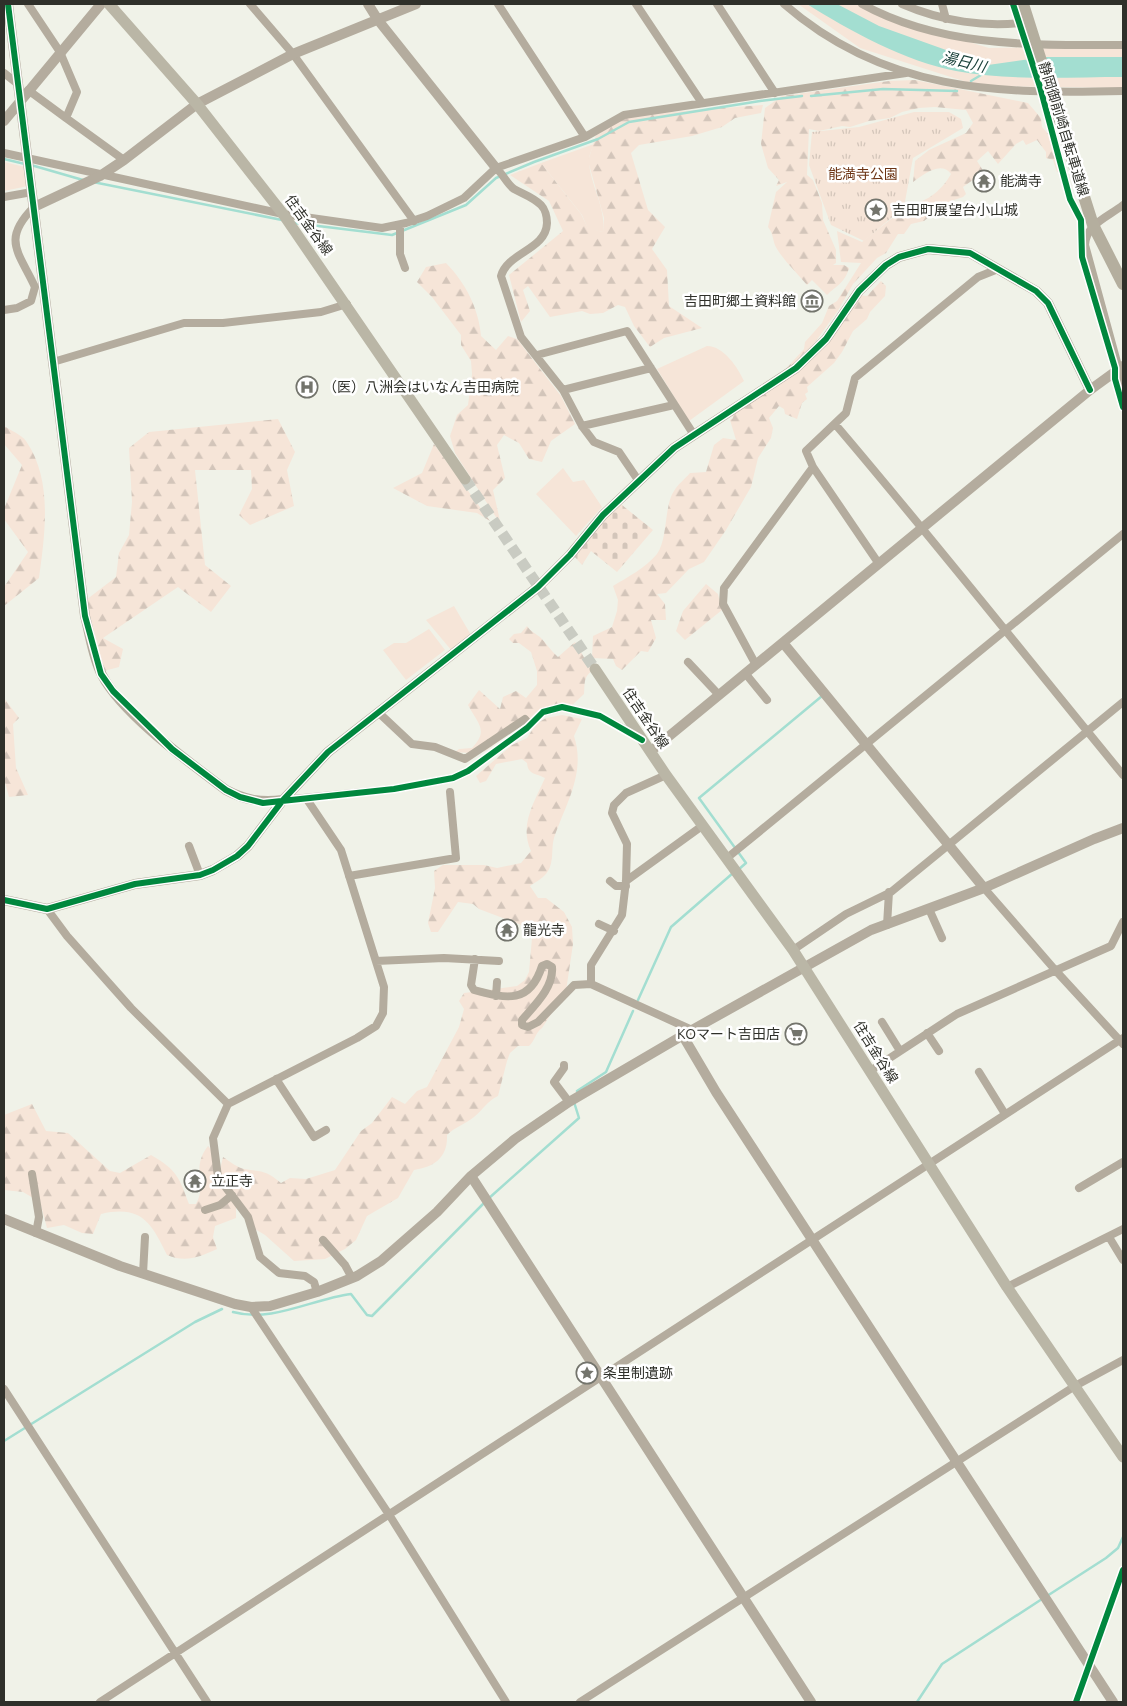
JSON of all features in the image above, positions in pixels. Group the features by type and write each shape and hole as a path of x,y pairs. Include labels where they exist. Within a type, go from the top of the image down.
{"main road":[{"name":"住吉金谷線","path":"109,4 198,104 292,226 465,479"},
{"path":"1023,4 1093,225 1123,284"},
{"name":"住吉金谷線","path":"595,669 666,775 702,826 733,864 805,968 927,1164 1007,1287 1123,1457"}],"street":[{"path":"8,4 85,616 101,674 112,691 141,721 226,790 240,797 264,803 394,789 454,778 468,771 530,726 543,712 562,707 600,716 642,740"},
{"path":"28,4 60,52 77,92 66,118"},
{"path":"4,121 101,4"},
{"path":"250,4 293,54 414,221"},
{"path":"368,4 378,20 505,179 514,188 530,196 542,206 547,219 546,233 537,243 504,267 501,276 521,336 563,390 582,426 594,442 620,452 638,480"},
{"path":"4,310 17,308 31,300 35,287 18,257 15,240 17,228 34,208 85,183 124,160 198,104 293,54 416,4"},
{"path":"498,4 585,137"},
{"path":"636,4 702,102"},
{"path":"717,4 776,93"},
{"path":"784,4 802,20 837,43 906,73 974,88 1050,93 1123,91"},
{"path":"862,4 884,16 957,37 997,43 1036,45 1123,45"},
{"path":"902,4 946,18 1008,25 1028,22"},
{"path":"942,4 946,18"},
{"path":"4,73 18,84"},
{"path":"4,153 28,162 283,214 382,228 414,221 464,198 498,170 585,137 624,115 906,73"},
{"path":"28,90 124,160"},
{"path":"4,197 32,192"},
{"path":"1123,205 1093,225 1086,236 1086,245 1121,368 1123,384"},
{"path":"400,225 400,254 405,268"},
{"path":"4,900 47,909 135,884 200,875 237,856 248,846 283,800 328,752 538,587 638,480 694,434 796,368 826,339 859,291 886,265 899,257 928,249 970,253 1036,291 1048,303 1090,390"},
{"path":"879,564 814,467 806,451 846,413 855,378 978,277 998,269"},
{"path":"53,362 184,323 223,323 321,312 346,304"},
{"path":"537,355 627,331 694,434"},
{"path":"563,390 651,368"},
{"path":"651,751 745,673 784,644 1090,390 1121,368"},
{"path":"582,426 674,404"},
{"path":"835,424 923,527 1005,631 1123,774"},
{"path":"756,665 723,604 724,588 814,467"},
{"path":"733,864 740,849 1123,534"},
{"path":"100,1702 390,1516 600,1376 927,1164 1122,1041 1056,971 984,888 784,644"},
{"path":"688,662 719,695"},
{"path":"745,673 767,700"},
{"path":"792,950 846,914 890,892 1123,702"},
{"path":"379,713 412,744 435,747 465,759 525,719 530,726"},
{"path":"591,984 591,966 622,915 626,884 626,844 612,813 614,805 626,793 666,775"},
{"path":"349,876 456,858 450,792"},
{"path":"306,798 341,850 384,987 385,1002 383,1013 376,1026 350,1042 228,1104 213,1138 218,1177 248,1217 260,1257 279,1273 305,1276 314,1282 317,1292"},
{"path":"610,881 616,886 626,884 702,826"},
{"path":"4,1219 143,1274 252,1309 270,1306 317,1292 352,1278 380,1261 437,1212 471,1176 515,1139 572,1101 687,1033 871,930 984,888 1123,828"},
{"path":"189,846 200,875"},
{"path":"887,925 890,892"},
{"path":"47,909 67,936 131,1008 228,1104"},
{"path":"929,909 942,938"},
{"path":"870,1071 957,1014 1111,946 1123,922"},
{"path":"599,924 614,931"},
{"path":"376,961 444,958 499,961"},
{"path":"475,959 471,985 474,990 496,996 523,994 537,981 542,966 547,964 552,967 553,976 539,1001 522,1020 522,1025 528,1027 538,1022 574,985 591,984 687,1033 716,1092 1113,1702"},
{"path":"496,996 497,982"},
{"path":"882,1022 900,1051"},
{"path":"927,1033 939,1051"},
{"path":"564,1065 564,1068 554,1082 572,1101"},
{"path":"979,1072 1005,1114"},
{"path":"276,1079 314,1138 326,1130"},
{"path":"1079,1188 1123,1162"},
{"path":"32,1174 39,1217 36,1233"},
{"path":"471,1176 811,1702"},
{"path":"205,1210 220,1205 232,1195"},
{"path":"1007,1287 1123,1229"},
{"path":"143,1274 145,1237"},
{"path":"1109,1237 1123,1260"},
{"path":"323,1240 345,1265 352,1278"},
{"path":"252,1309 390,1516 506,1702"},
{"path":"580,1702 1075,1386 1123,1360"},
{"path":"4,1389 207,1702"}],"green space":[{"path":"798,4 868,4 893,19 989,48 1123,46 1123,88 979,86 860,48"},
{"path":"915,80 1028,103 1041,118 1042,127 1051,137 1060,171 1057,172 1053,160 1046,158 1046,152 1037,140 1026,145 1023,140 1016,144 998,164 988,151 977,161 984,172 963,187 966,194 963,197 948,202 924,221 911,224 904,234 898,234 886,253 877,258 853,284 839,309 811,348 795,364 781,374 804,349 805,342 822,323 829,306 837,301 861,263 841,262 837,231 862,242 891,219 903,213 904,207 932,196 947,181 951,174 942,168 932,170 913,182 915,161 929,150 966,133 973,123 966,110 935,107 902,112 890,118 869,121 850,127 842,126 819,131 809,129 807,175 813,180 822,203 823,220 836,250 836,263 833,265 844,265 849,268 843,281 827,295 812,280 807,285 777,249 768,227 776,192 787,182 776,186 779,180 768,168 761,144 765,108 782,96 889,81"},
{"path":"763,105 761,113 735,118 722,127 692,136 639,145 631,153 648,210 665,227 652,249 667,270 669,306 702,328 664,338 650,347 634,326 625,307 618,305 603,313 590,314 582,311 550,317 528,286 523,290 530,311 521,322 509,275 563,231 549,201 510,175 541,163 581,214 588,228 603,232 604,218 588,161 596,135 625,118 657,113"},
{"name":"能満寺公園","path":"914,112 949,112 961,119 963,128 913,158 904,207 864,241 831,225 809,165 812,132 859,127"},
{"path":"594,144 589,163 602,214 603,232 588,229 582,215 541,163"},
{"path":"4,162 25,167 28,186 4,191"},
{"path":"446,263 453,270 470,296 480,326 481,336 496,350 508,336 517,339 561,396 575,424 551,441 542,462 529,459 519,443 504,435 497,445 505,478 493,490 501,525 455,453 450,436 457,415 468,405 472,374 471,361 461,345 461,335 432,297 417,282 426,267"},
{"path":"881,281 886,286 885,296 870,312 867,319 853,331 834,363 807,387 808,392 805,394 807,399 802,403 797,419 785,414 784,409 779,406 769,418 773,428 771,438 758,458 751,487 726,530 704,562 689,569 666,593 657,594 665,604 666,620 651,620 656,638 648,652 641,651 622,670 616,666 613,659 592,658 593,636 612,627 617,611 618,600 613,586 642,568 657,554 663,540 671,497 676,488 690,473 706,472 714,445 723,438 736,440 730,420 733,418 732,411 803,362 859,295 867,296"},
{"path":"707,346 713,347 725,354 734,364 744,381 689,421 657,369"},
{"path":"278,419 295,452 287,470 294,506 250,525 239,515 252,489 251,470 195,470 205,565 231,586 211,612 178,587 103,638 123,649 119,667 104,671 86,600 116,577 119,553 129,535 132,502 129,448 149,432"},
{"path":"4,426 24,439 35,456 44,490 45,526 39,578 4,606 4,587 28,552 4,519 4,509 22,465 4,444"},
{"path":"434,444 490,521 477,513 427,506 393,488 422,473"},
{"path":"563,468 573,482 584,480 602,507 576,536 536,494"},
{"path":"617,501 653,530 617,572 591,551 582,565 573,555"},
{"path":"706,584 718,594 722,610 685,640 676,631 683,611"},
{"path":"454,606 471,635 452,651 426,620"},
{"path":"527,626 558,657 575,642 592,671 586,678 584,694 567,710 524,723 484,752 485,747 470,753 455,752 459,749 472,748 480,736 480,727 468,705 479,690 500,709 503,697 516,691 526,698 537,685 537,671 531,652 519,643 513,643 509,639 514,634 521,633"},
{"path":"429,629 445,650 406,680 383,650 394,643 406,643"},
{"path":"4,698 19,718 13,724 16,768 28,795 9,797 4,779"},
{"path":"562,715 582,719 574,736 578,763 576,775 569,800 554,838 550,867 544,876 530,886 538,898 546,898 564,912 572,927 573,944 566,991 531,1044 529,1046 518,1046 510,1053 498,1096 491,1100 474,1117 447,1135 447,1143 443,1155 434,1163 414,1170 398,1198 367,1216 356,1240 345,1249 325,1259 294,1261 265,1235 255,1229 236,1201 236,1218 215,1226 213,1237 217,1249 198,1257 180,1259 167,1255 150,1225 135,1214 115,1212 101,1214 93,1234 82,1233 64,1225 47,1228 40,1202 23,1192 4,1190 4,1115 32,1104 46,1131 68,1133 110,1171 120,1173 151,1155 160,1160 176,1175 189,1204 196,1204 199,1196 200,1162 208,1146 219,1159 220,1170 223,1157 242,1168 268,1174 281,1183 290,1178 306,1179 335,1170 361,1131 372,1123 392,1097 405,1104 417,1091 427,1087 459,1027 464,1009 459,1001 464,993 517,986 525,980 529,972 532,938 527,929 519,924 479,909 473,904 458,902 438,932 431,932 428,923 435,888 434,871 443,865 484,865 497,868 521,863 531,851 528,841 527,823 545,778 531,772 527,763 522,759 496,764 486,781 480,783 476,776 512,745 527,738 536,724 546,718"}],"water":[{"name":"湯日川","path":"807,4 837,4 879,26 988,65 1045,57 1122,57 1123,77 997,76 937,67 879,44"}],"waterway":[{"name":"湯日川","path":"971,81 986,72"},
{"path":"811,96 883,89 957,91"},
{"path":"294,223 392,235 466,205 496,178 598,139 629,122 802,96"},
{"path":"4,159 25,164"},
{"path":"31,165 83,180"},
{"path":"93,182 282,220"},
{"path":"738,870 746,863 699,798 822,696"},
{"path":"638,1000 671,927 733,873"},
{"path":"577,1091 606,1072 633,1011"},
{"path":"488,1199 579,1118 574,1102"},
{"path":"233,1312 262,1315 351,1294 367,1315 372,1316 484,1203"},
{"path":"4,1441 195,1322 222,1309"},
{"path":"1047,1596 1106,1558 1118,1548 1123,1537"},
{"path":"917,1702 942,1664 1042,1599"}],"tunnel":[{"path":"465,479 595,669"}],"cycle path":[{"path":"8,4 85,616 101,674 113,691 172,749 226,790 240,797 263,803 394,789 453,778 468,771 527,728 543,712 562,707 600,716 642,740"},
{"name":"静岡御前崎自転車道線","path":"1013,4 1040,87 1070,199 1081,220 1082,257 1115,368 1115,379 1123,407"},
{"path":"4,900 47,909 135,884 200,875 237,856 248,846 283,800 328,752 538,587 570,555 603,515 674,448 796,368 826,339 859,291 886,265 899,257 928,249 970,253 1036,291 1048,303 1090,390"},
{"path":"1076,1702 1123,1570"}],"place":[{"name":"能満寺","path":"984,181"},
{"name":"吉田町展望台小山城","path":"876,210"},
{"name":"吉田町郷土資料館","path":"812,301"},
{"name":"（医）八洲会はいなん吉田病院","path":"307,387"},
{"name":"龍光寺","path":"507,930"},
{"name":"KOマート吉田店","path":"796,1034"},
{"name":"立正寺","path":"195,1181"},
{"name":"条里制遺跡","path":"587,1373"}]}
